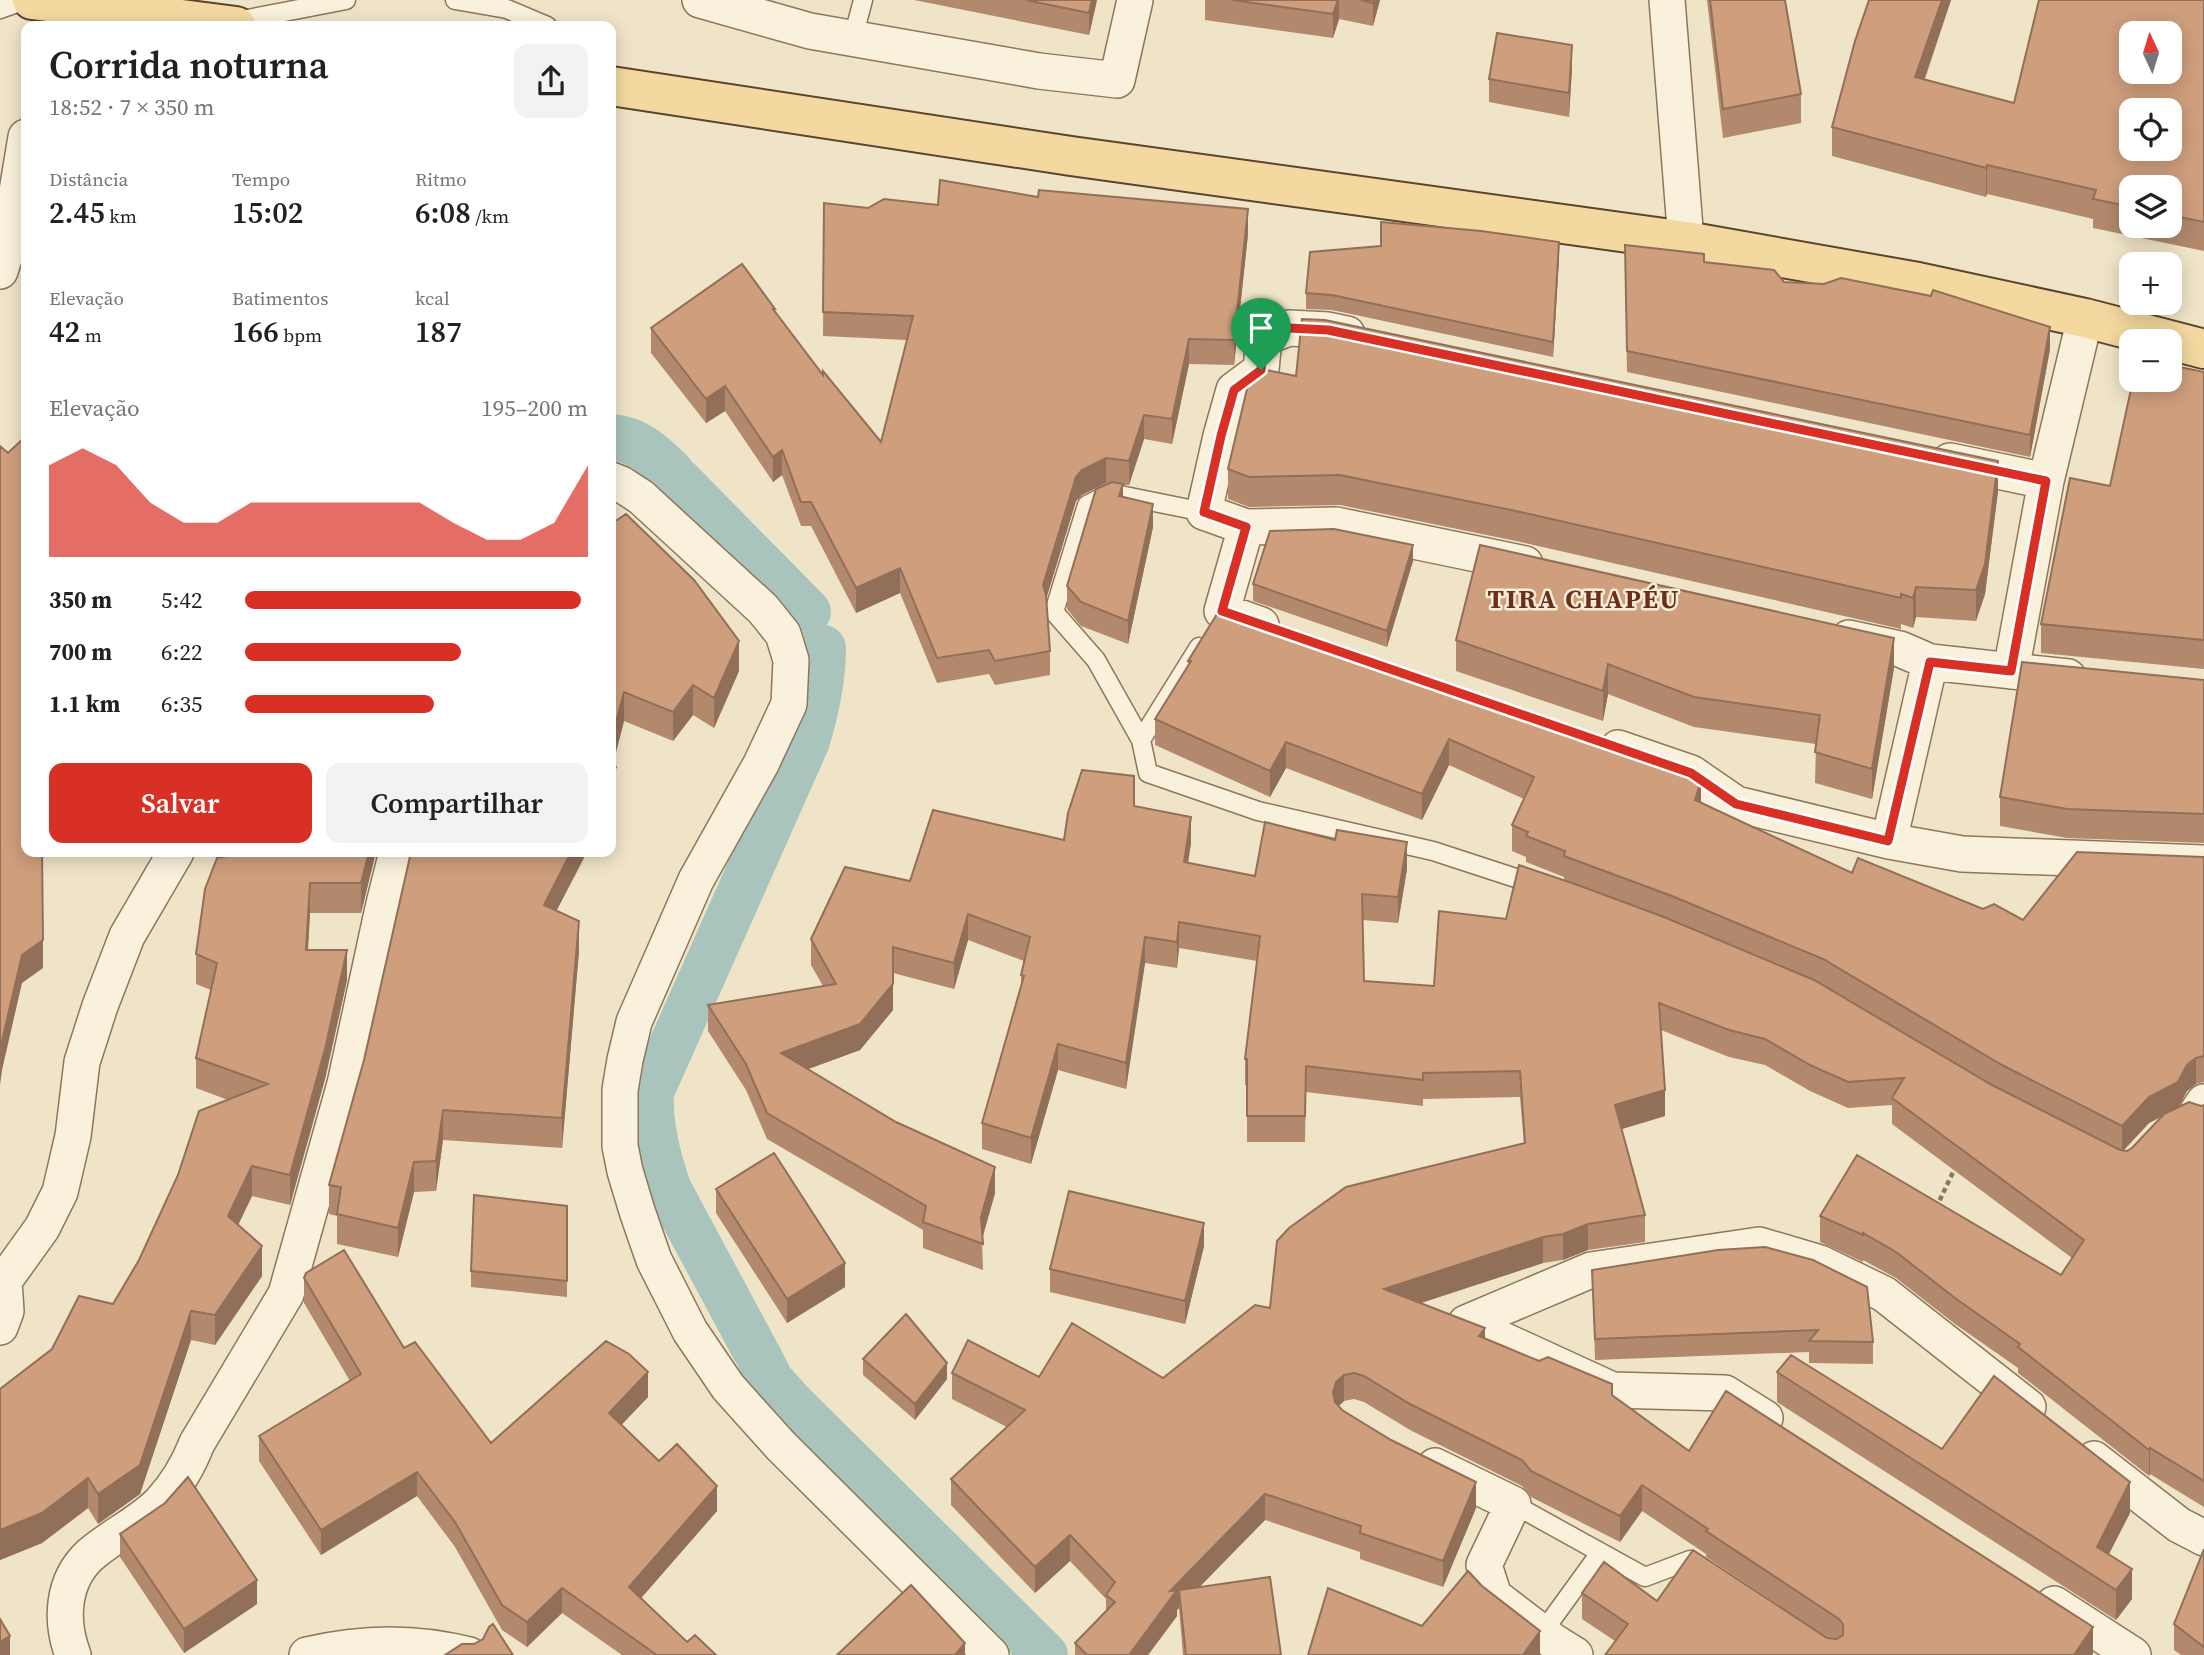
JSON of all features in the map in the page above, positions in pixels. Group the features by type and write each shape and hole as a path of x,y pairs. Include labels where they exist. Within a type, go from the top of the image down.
{"main road":[{"path":"38,7 186,21"},
{"path":"617,83 1071,156 1686,241 1918,282 2085,318 2204,349"}],"street":[{"path":"700,0 810,30 1039,71 1117,80 1135,0"},
{"path":"1667,0 1686,241"},
{"path":"0,271 8,246 21,167"},
{"path":"2011,671 2046,481 2085,318"},
{"path":"1382,341 1328,330 1289,328 1264,337 1261,370 1234,390 1204,512 1246,527 1336,525 1552,570"},
{"path":"1924,455 2046,481"},
{"path":"616,482 641,497 763,609 783,634 792,660 789,704 761,764 696,880 634,1022 620,1090 620,1146 633,1198 654,1260 690,1331 728,1387 781,1446 992,1655"},
{"path":"618,523 641,497"},
{"path":"1246,527 1214,623 1287,634"},
{"path":"1820,631 1900,649 1930,662 2094,679"},
{"path":"1888,841 1930,662"},
{"path":"1587,737 1691,773 1736,804 1888,841 1962,854 2204,863"},
{"path":"0,1327 6,1311 2,1283 42,1228 60,1192 73,1136 82,1062 100,1006 127,936 173,857"},
{"path":"74,1655 67,1638 64,1618 67,1593 76,1573 89,1556 158,1505 176,1486 197,1443 286,1294 345,1084 396,857"},
{"path":"1786,1431 1725,1393 1612,1390 1466,1323 1591,1270 1759,1245 1820,1263 1884,1294 2179,1525 2204,1538"},
{"path":"1411,1454 1513,1504 1484,1565 1494,1596 1575,1655"},
{"path":"2029,1588 2133,1655"},
{"path":"307,1655 364,1644 397,1644 469,1655"}],"lane":[{"path":"247,21 346,0"},
{"path":"455,0 507,9 535,21"},
{"path":"853,38 863,0"},
{"path":"0,9 38,7"},
{"path":"1204,512 1110,493 1087,505 1054,612 1096,660 1141,740 1148,773 1258,811 1433,851 1555,891"},
{"path":"1141,740 1214,623"},
{"path":"1513,1504 1645,1577 1690,1560 1724,1583"},
{"path":"1542,1633 1600,1553"}],"path":[{"path":"1932,1215 1960,1156"}],"building":[{"path":"1026,0 1092,0 1089,13"},
{"path":"1232,0 1338,0 1333,14"},
{"path":"1710,0 1785,0 1801,94 1723,109"},
{"path":"1869,0 1942,0 1915,77 2014,103 2039,0 2204,0 2204,222 2182,217 2182,175 2119,175 2119,204 2093,199 2096,190 1987,165 1986,168 1832,127"},
{"path":"1497,33 1572,45 1569,93 1489,79"},
{"path":"940,180 1038,197 1039,190 1248,209 1234,340 1189,339 1172,419 1144,415 1129,461 1106,458 1082,470 1076,477 1043,585 1050,651 995,661 989,650 937,658 900,568 856,588 811,502 801,502 782,450 773,457 725,386 706,399 651,328 742,264 823,375 823,371 881,442 913,316 823,312 824,203 868,208 884,199 938,205"},
{"path":"1381,222 1481,231 1559,242 1553,342 1332,295 1306,293 1310,252 1381,246"},
{"path":"1625,245 1704,254 1704,262 1774,270 1784,282 1824,284 1841,278 1931,296 1933,290 2050,327 2030,435 1627,351"},
{"path":"1302,319 1325,320 1998,461 1985,564 1976,590 1916,587 1913,598 1901,594 1901,598 1516,511 1340,475 1249,477 1228,469 1251,372 1257,368 1296,376"},
{"path":"2182,367 2204,372 2204,640 2041,624 2070,478 2110,486 2130,392 2182,392"},
{"path":"21,441 21,857 42,857 43,940 22,955 0,1056 0,446 8,453"},
{"path":"1112,482 1123,484 1119,496 1153,504 1128,621 1081,602 1067,586 1096,489"},
{"path":"626,514 694,580 739,641 714,698 693,685 673,712 624,692 616,722 617,520"},
{"path":"1334,529 1413,545 1387,631 1253,584 1270,531"},
{"path":"1480,545 1894,638 1872,769 1815,752 1820,715 1694,697 1608,664 1603,691 1456,640"},
{"path":"1222,606 1615,742 1701,780 1695,800 1852,873 1858,858 1983,909 1994,904 2023,920 2077,852 2204,857 2204,1056 2187,1065 2178,1082 2149,1097 2122,1126 2002,1065 1823,959 1672,896 1564,856 1565,851 1526,836 1528,832 1512,825 1534,777 1449,739 1422,794 1286,742 1270,771 1155,719"},
{"path":"2022,662 2204,680 2204,814 2067,809 2000,797"},
{"path":"1082,770 1134,776 1134,806 1191,817 1184,862 1255,876 1265,822 1335,840 1337,830 1407,842 1398,897 1362,894 1364,981 1434,986 1439,911 1506,919 1519,865 1664,917 1814,980 1992,1085 2120,1150 2127,1151 2132,1148 2164,1114 2189,1102 2204,1105 2204,1481 2150,1448 2149,1450 2018,1347 2020,1344 1896,1252 1863,1233 1820,1216 1857,1155 2061,1275 2084,1240 1892,1098 1904,1078 1848,1082 1810,1065 1765,1039 1729,1030 1659,1003 1665,1090 1615,1105 1645,1215 1588,1224 1384,1289 1485,1328 1479,1336 1539,1361 1548,1357 1612,1384 1612,1395 1689,1451 1726,1391 2093,1627 2074,1655 1605,1655 1628,1624 1582,1593 1604,1562 1657,1601 1693,1550 1827,1638 1837,1639 1843,1635 1843,1624 1642,1485 1620,1516 1531,1471 1522,1460 1354,1373 1344,1375 1336,1382 1333,1392 1335,1402 1342,1410 1391,1440 1476,1482 1443,1561 1360,1533 1361,1526 1265,1494 1170,1591 1177,1590 1129,1655 1087,1655 1075,1643 1115,1602 1106,1595 1115,1582 1070,1535 1035,1567 951,1479 1025,1410 952,1373 968,1340 1039,1377 1072,1323 1163,1378 1255,1305 1270,1308 1277,1241 1289,1228 1346,1187 1525,1143 1520,1071 1423,1073 1423,1080 1306,1066 1305,1116 1247,1116 1245,1059 1260,936 1179,922 1177,942 1145,937 1126,1063 1058,1044 1031,1138 982,1123 1024,976 1021,975 1030,937 968,914 954,963 893,947 893,984 860,1024 781,1053 896,1122 995,1167 981,1217 983,1244 923,1222 926,1206 767,1113 746,1064 708,1005 836,984 811,939 845,867 910,881 933,810 1064,840 1068,813"},
{"path":"368,857 361,883 310,883 306,950 347,950 325,1049 290,1175 252,1166 228,1216 262,1246 215,1315 191,1311 140,1465 98,1494 88,1478 42,1513 0,1530 0,1389 52,1349 79,1296 113,1304 139,1260 178,1175 199,1111 268,1084 196,1058 217,963 196,954 205,889 217,858"},
{"path":"410,857 568,857 544,905 579,921 562,1118 443,1110 436,1161 414,1162 398,1228 337,1214 341,1187 329,1185 364,1060"},
{"path":"774,1153 845,1263 787,1299 716,1189"},
{"path":"1069,1191 1204,1223 1185,1301 1050,1269"},
{"path":"474,1195 567,1206 567,1281 471,1271"},
{"path":"1765,1247 1813,1260 1867,1287 1873,1342 1809,1341 1818,1330 1595,1339 1592,1270 1718,1250"},
{"path":"344,1250 404,1348 415,1342 491,1443 606,1341 629,1354 648,1372 609,1413 659,1461 677,1444 717,1486 629,1587 687,1642 695,1635 716,1655 657,1655 562,1588 527,1622 502,1605 455,1522 417,1472 321,1530 259,1436 361,1374 304,1278 306,1273"},
{"path":"906,1314 947,1363 915,1404 863,1359"},
{"path":"1791,1355 1942,1449 1994,1376 2130,1482 2097,1547 2132,1569 2116,1590 1777,1372"},
{"path":"188,1477 257,1580 184,1629 120,1534 165,1503"},
{"path":"2204,1549 2204,1647 2174,1624"},
{"path":"1468,1571 1482,1586 1540,1631 1523,1655 1308,1655 1328,1588 1422,1626"},
{"path":"1270,1577 1281,1655 1186,1655 1179,1590"},
{"path":"911,1585 965,1643 955,1655 837,1655"},
{"path":"0,1619 10,1636 0,1642"},
{"path":"493,1624 513,1655 445,1655 462,1644 474,1644 483,1639"}],"waterway":[{"path":"616,438 636,444 671,472"},
{"path":"679,481 808,612"},
{"path":"755,1350 669,1190 655,1142 651,1092 807,741 822,672 823,648"},
{"path":"759,1357 771,1381 789,1401 1045,1655"}],"district":[{"name":"TIRA CHAPÉU","path":"1584,599"}],"route":[{"path":"1289,328 1328,330 2046,481 2011,671 1930,662 1888,841 1736,804 1691,773 1222,611 1246,527 1204,512 1234,390 1261,370 1264,337 1289,328"}]}
